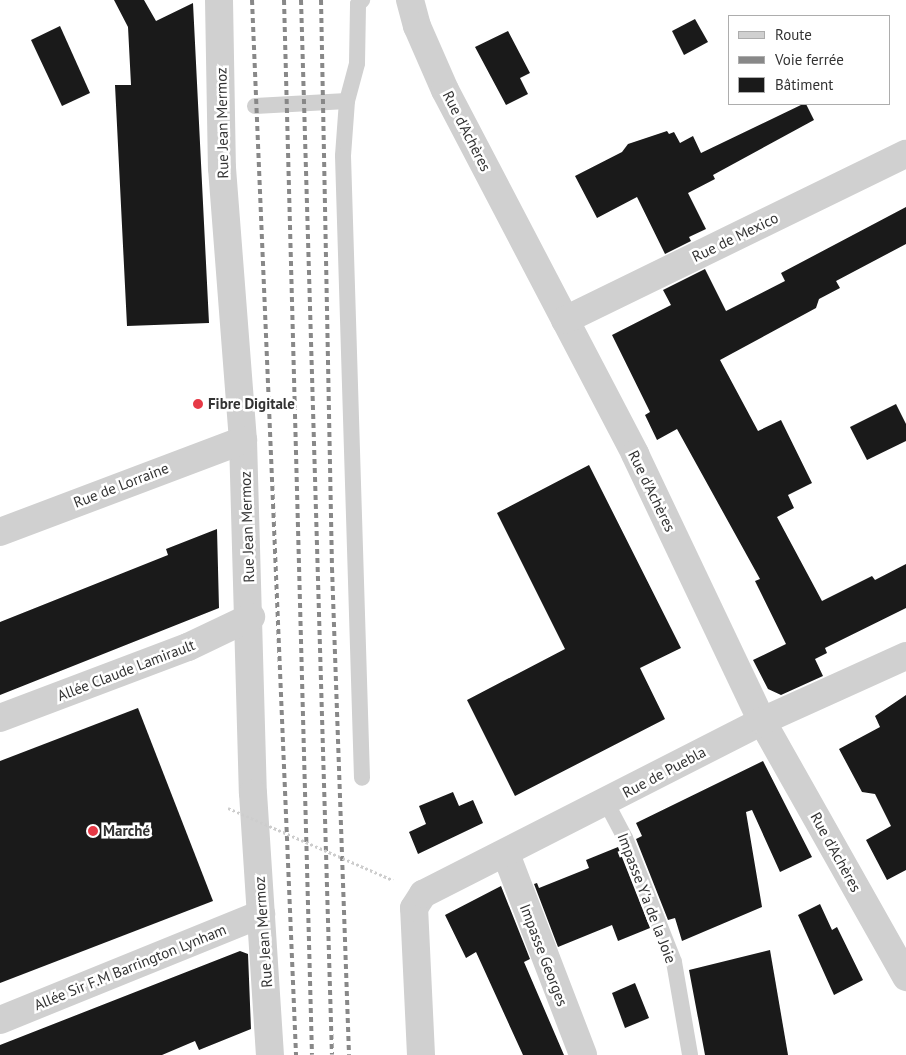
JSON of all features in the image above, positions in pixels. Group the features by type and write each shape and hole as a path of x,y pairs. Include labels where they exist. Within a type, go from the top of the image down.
{"street":[{"name":"Rue Jean Mermoz","path":"218,0 222,168 243,440 251,617 253,793 270,1055"},
{"name":"Rue d'Achères","path":"410,0 417,26 445,90 635,454 762,720 906,977"},
{"name":"Rue de Mexico","path":"565,320 906,154"},
{"name":"Rue de Lorraine","path":"0,532 243,440"},
{"name":"Allée Claude Lamirault","path":"0,718 188,647 251,617"},
{"name":"Rue de Puebla","path":"421,1055 414,908 424,894 506,854 762,720 906,656"},
{"name":"Impasse Georges","path":"506,854 583,1055"},
{"name":"Allée Sir F.M Barrington Lynham","path":"0,1020 261,914"}],"lane":[{"path":"362,0 358,4 357,62 347,101 343,156 362,778"},
{"path":"255,106 347,101"},
{"name":"Impasse Y'a de la Joie","path":"606,802 625,838 674,962 690,1055"}],"path":[{"path":"228,808 393,880"}],"building":[{"path":"114,0 144,0 156,21 193,3 209,323 127,326 115,85 131,85 128,27"},
{"path":"695,19 708,42 684,55 672,31"},
{"path":"60,26 90,93 62,106 31,40"},
{"path":"508,31 530,73 520,78 528,94 506,105 475,47"},
{"path":"801,105 806,105 814,120 713,175 715,179 688,193 706,229 689,237 691,241 665,254 637,197 597,218 575,176 622,152 628,144 667,131 669,134 674,132 680,143 693,136 701,153"},
{"path":"906,207 906,244 836,281 840,288 819,299 816,308 720,360 758,431 781,420 812,483 788,495 794,508 777,517 822,601 872,576 875,580 906,564 906,608 825,648 827,653 815,659 823,676 781,695 768,689 753,660 786,644 755,581 760,579 677,429 657,440 645,415 650,412 612,335 671,305 663,290 705,269 726,311 785,281 781,273"},
{"path":"896,404 906,424 906,441 867,460 850,427"},
{"path":"589,465 681,648 640,668 665,719 515,796 467,700 565,649 497,513"},
{"path":"217,529 219,608 0,695 0,622 168,555 166,549"},
{"path":"906,695 906,870 887,880 866,840 891,826 875,794 862,792 839,749 880,727 875,716"},
{"name":"Marché","path":"138,708 213,901 0,983 0,761"},
{"path":"763,761 812,857 780,872 752,810 746,812 762,907 682,941 675,918 668,920 636,839 642,836 636,823"},
{"path":"453,792 459,806 473,800 483,823 418,854 409,832 426,824 419,806"},
{"path":"618,847 650,928 618,941 612,925 558,947 534,884 537,883 539,888 589,868 586,860"},
{"path":"501,886 530,959 524,962 564,1055 523,1055 476,952 466,958 445,915"},
{"path":"820,904 832,930 837,927 863,980 834,995 798,915"},
{"path":"770,950 788,1055 705,1055 689,970"},
{"path":"240,951 248,954 251,1029 199,1050 195,1041 162,1055 0,1055 0,1045"},
{"path":"635,983 649,1018 625,1028 612,993"}],"railway":[{"path":"252,0 296,1055"},
{"path":"284,0 312,1055"},
{"path":"301,0 332,1055"},
{"path":"321,0 332,568 349,1055"}],"place":[{"name":"Fibre Digitale","path":"198,404"},
{"name":"Marché","path":"93,831"}]}
